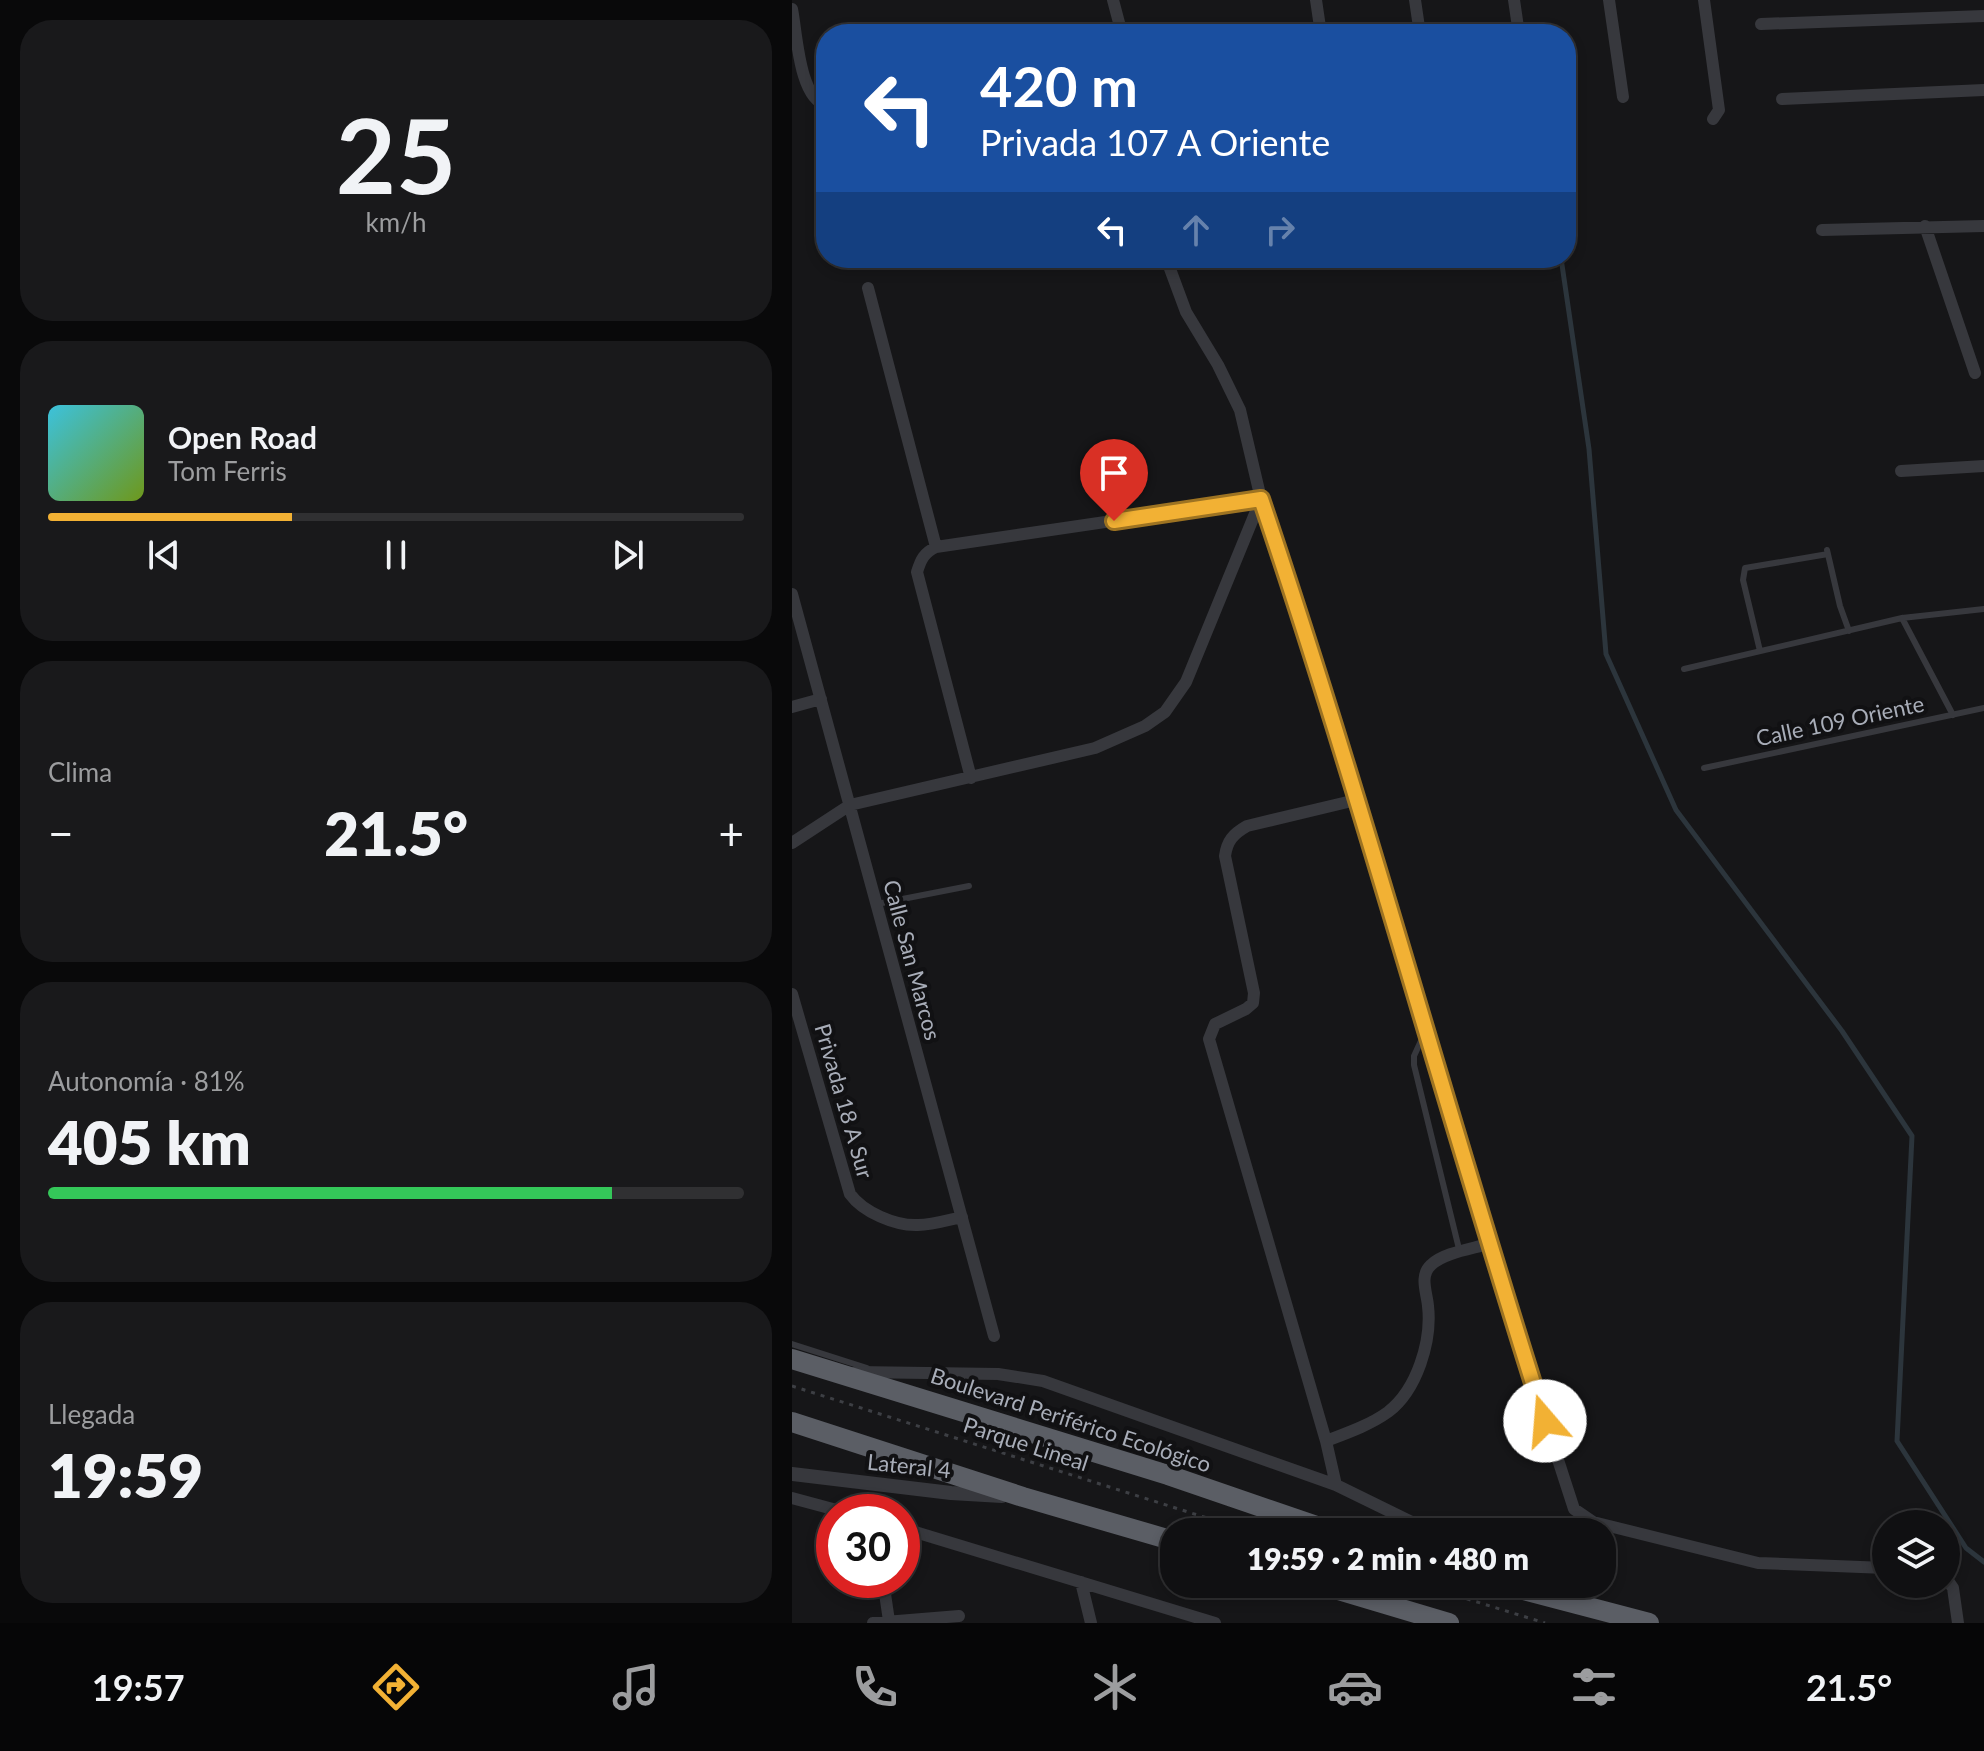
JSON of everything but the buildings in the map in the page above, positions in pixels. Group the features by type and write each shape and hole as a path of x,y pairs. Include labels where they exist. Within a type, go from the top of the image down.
{"highway":[{"name":"Boulevard Periférico Ecológico","path":"792,1359 1168,1475 1293,1518"},
{"path":"792,1422 1023,1497 1160,1537"},
{"path":"1365,1598 1449,1623"},
{"path":"1554,1598 1649,1623"}],"street":[{"path":"1113,0 1119,24"},
{"path":"1316,0 1320,24"},
{"path":"1415,0 1419,24"},
{"path":"1514,0 1518,24"},
{"path":"1609,0 1623,97"},
{"path":"1704,0 1719,110 1713,119"},
{"path":"792,9 808,90 816,100"},
{"path":"1761,24 1984,16"},
{"path":"1782,99 1984,90"},
{"path":"1925,226 1975,373"},
{"path":"1822,230 1984,226"},
{"path":"1170,268 1186,312 1218,365 1240,410 1261,499 1312,648 1488,1244 1574,1509 1593,1522 1758,1563 1872,1567"},
{"path":"868,288 936,547"},
{"path":"1901,471 1984,466"},
{"path":"971,778 917,572 922,558 936,547 1261,499"},
{"path":"792,843 850,805 1104,745 1128,736 1165,712 1186,682 1261,499"},
{"name":"Calle San Marcos","path":"792,594 994,1336"},
{"path":"792,707 821,699"},
{"path":"1336,1485 1326,1441 1209,1039 1215,1024 1253,1003 1254,993 1225,856 1230,839 1235,832 1247,826 1356,800"},
{"name":"Privada 18 A Sur","path":"792,994 850,1194 856,1202 873,1214 912,1226 962,1217"},
{"path":"1326,1441 1388,1412 1400,1400 1427,1343 1430,1326 1424,1278 1427,1269 1432,1263 1488,1244"},
{"path":"838,1372 998,1374 1043,1381 1336,1485 1403,1518"},
{"name":"Lateral 4","path":"792,1474 951,1493 1023,1497"},
{"path":"792,1498 816,1504"},
{"path":"920,1533 1215,1623"},
{"path":"1081,1582 1091,1623"},
{"path":"886,1598 889,1621"},
{"path":"1954,1598 1958,1623"},
{"path":"873,1623 959,1616"}],"lane":[{"path":"1760,651 1743,580 1745,568 1828,552 1849,631"},
{"path":"1684,669 1902,618 1984,609"},
{"path":"1902,618 1953,715"},
{"name":"Calle 109 Oriente","path":"1704,768 1984,708"},
{"path":"877,904 969,886"},
{"path":"1425,1032 1414,1056 1414,1065 1460,1253"},
{"path":"792,1344 882,1373"}],"path":[{"name":"Parque Lineal","path":"792,1386 1207,1518"},
{"path":"1464,1598 1545,1623"}],"waterway":[{"path":"1562,268 1589,449 1606,654 1676,810 1842,1031 1912,1136 1897,1441 1966,1548 1984,1562"}],"route":[{"path":"1114,521 1261,499 1312,648 1488,1244 1545,1421"}]}
